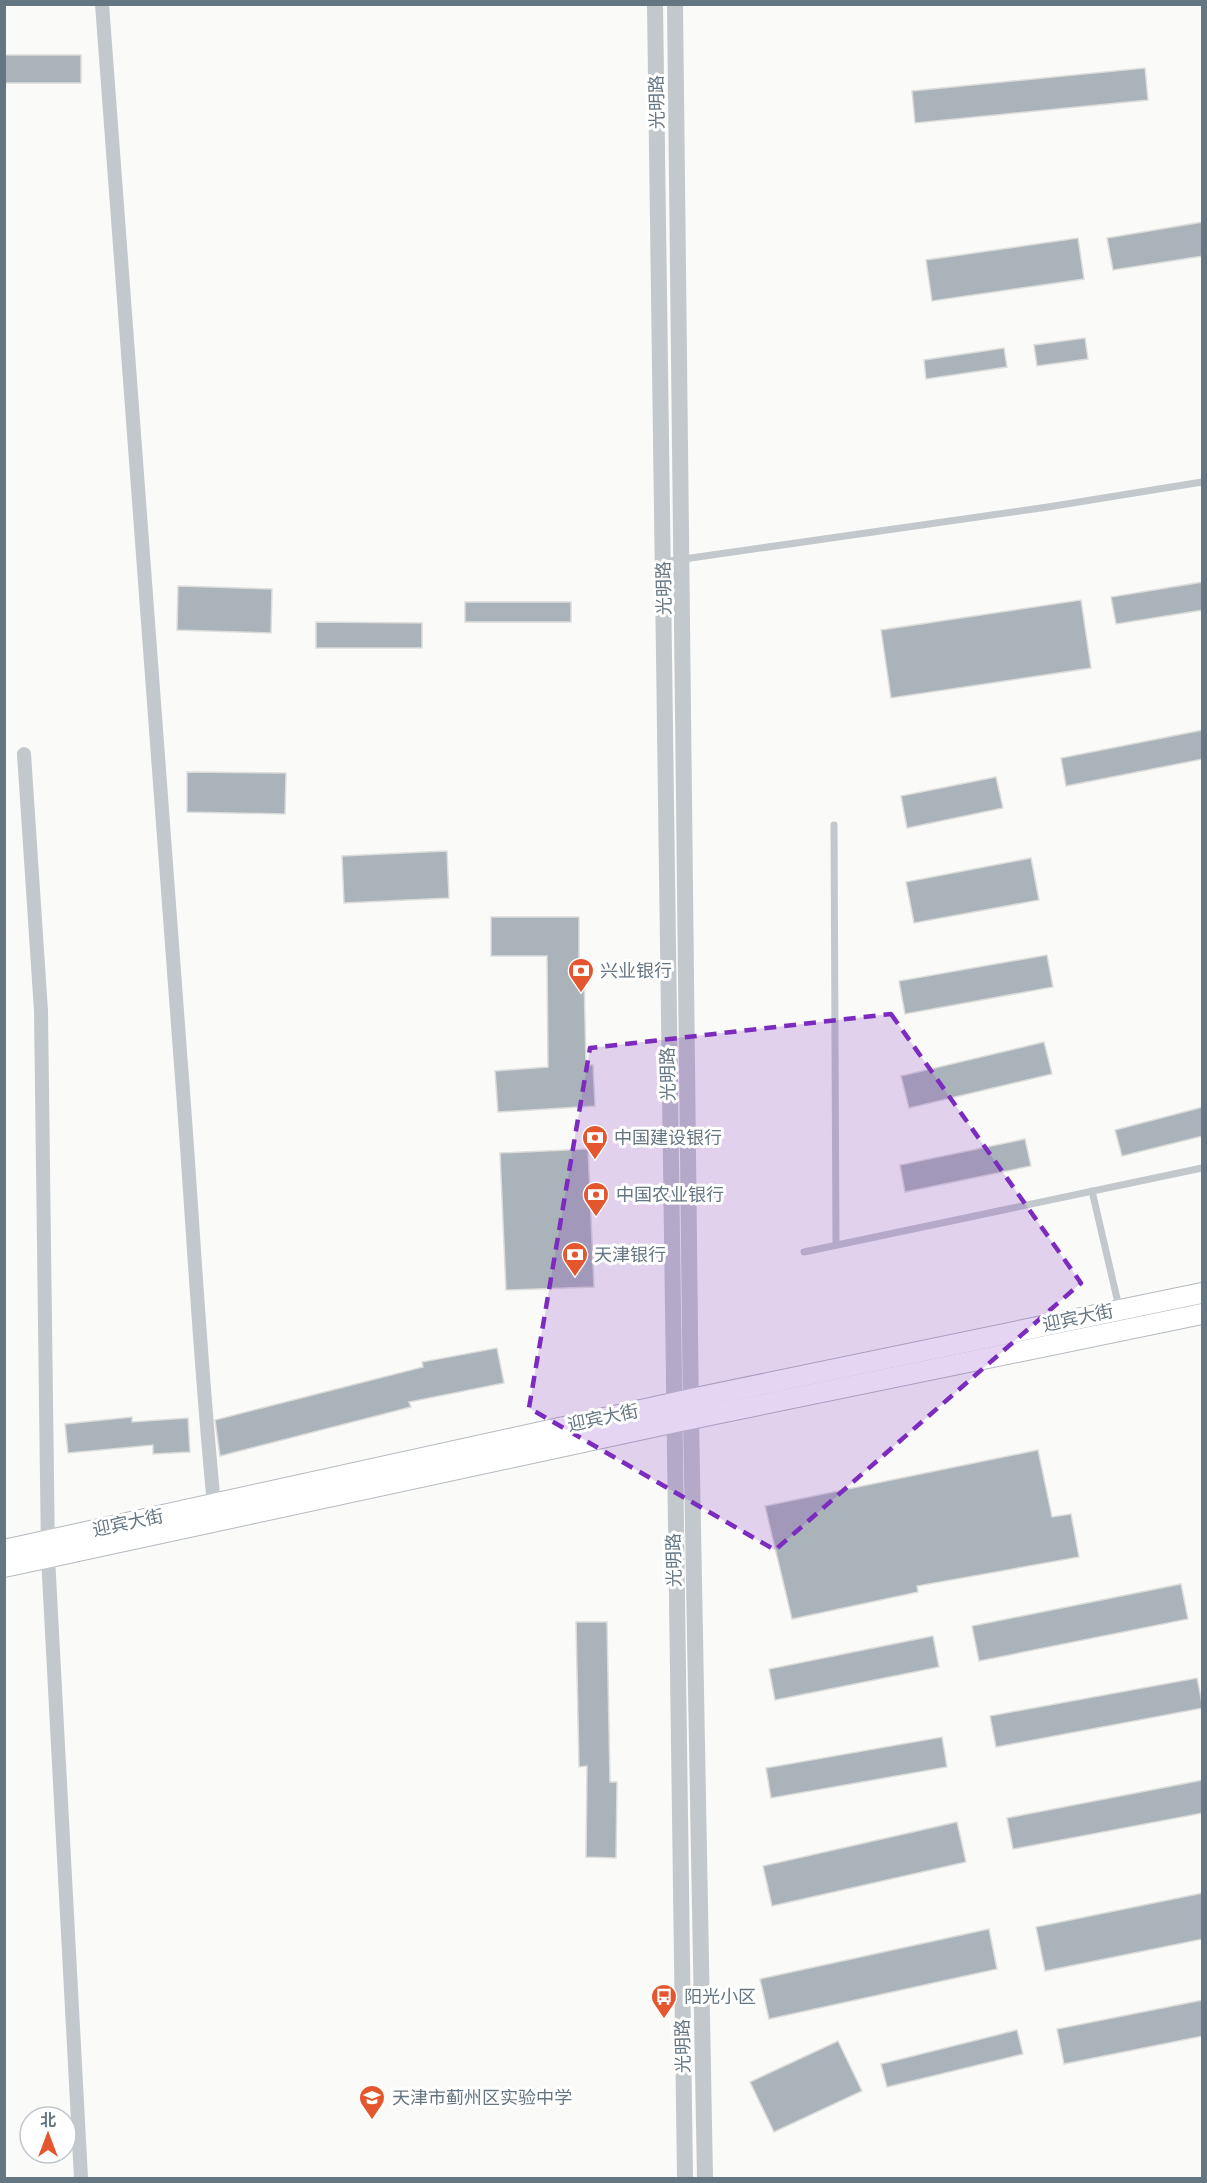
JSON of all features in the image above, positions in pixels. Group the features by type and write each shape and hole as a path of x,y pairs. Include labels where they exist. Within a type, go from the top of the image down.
{"main road":[{"name":"迎宾大街","path":"4,1567 48,1549 214,1504 684,1401 1203,1293"},
{"name":"迎宾大街","path":"4,1550 48,1549 1203,1314"}],"street":[{"path":"102,4 128,388 187,1134 204,1410 214,1504"},
{"name":"光明路","path":"656,4 663,562 684,1401"},
{"name":"光明路","path":"675,4 683,560 686,2178"},
{"path":"24,754 41,1011 48,1549 81,2178"},
{"name":"光明路","path":"684,1421 705,2178"}],"lane":[{"path":"663,562 1203,482"},
{"path":"834,825 836,1245"},
{"path":"804,1252 1203,1168"},
{"path":"1092,1191 1120,1310"}],"highlighted area":[{"path":"891,1014 1081,1283 775,1550 529,1408 590,1048"}],"building":[{"path":"4,55 81,55 81,83 4,83"},
{"path":"1145,68 1148,100 915,123 912,91"},
{"path":"1203,222 1203,256 1113,270 1107,238"},
{"path":"1078,238 1084,279 932,301 926,260"},
{"path":"1085,338 1088,359 1037,366 1034,345"},
{"path":"1004,348 1007,367 926,379 924,360"},
{"path":"1203,582 1203,610 1116,624 1111,597"},
{"path":"178,586 272,589 271,633 177,630"},
{"path":"1081,600 1091,668 891,698 881,630"},
{"path":"465,602 571,602 571,622 465,622"},
{"path":"316,622 422,623 422,648 316,648"},
{"path":"1203,730 1203,759 1066,786 1061,758"},
{"path":"187,772 286,773 285,814 187,812"},
{"path":"996,777 1003,808 907,828 901,796"},
{"path":"447,851 449,898 344,903 342,856"},
{"path":"1031,858 1039,900 914,923 906,882"},
{"path":"491,917 579,917 579,974 584,974 586,1065 593,1065 595,1106 498,1112 495,1071 548,1067 547,956 491,956"},
{"path":"1047,955 1053,987 905,1014 899,981"},
{"path":"1044,1042 1052,1074 909,1108 901,1076"},
{"path":"1203,1107 1203,1136 1122,1156 1115,1130"},
{"path":"1025,1139 1031,1166 905,1192 900,1165"},
{"path":"588,1149 594,1287 506,1290 500,1153"},
{"path":"497,1348 504,1383 409,1402 411,1407 220,1456 215,1420 423,1367 422,1362"},
{"path":"132,1417 132,1422 188,1418 190,1452 153,1454 153,1445 68,1453 65,1424"},
{"path":"1038,1450 1052,1517 1071,1514 1079,1557 917,1586 918,1592 792,1619 765,1506"},
{"path":"1181,1584 1188,1619 979,1661 972,1626"},
{"path":"576,1622 607,1622 610,1782 617,1782 616,1858 586,1857 587,1766 579,1767"},
{"path":"933,1636 939,1667 775,1700 769,1669"},
{"path":"1197,1678 1203,1708 996,1747 990,1716"},
{"path":"942,1737 947,1767 771,1798 766,1768"},
{"path":"1203,1780 1203,1813 1013,1849 1007,1818"},
{"path":"957,1822 966,1862 772,1906 763,1866"},
{"path":"1203,1893 1203,1939 1045,1971 1036,1927"},
{"path":"989,1929 997,1969 769,2019 760,1979"},
{"path":"1203,2000 1203,2036 1064,2064 1057,2029"},
{"path":"1017,2030 1023,2054 887,2087 881,2064"},
{"path":"838,2041 862,2091 774,2132 750,2082"}],"place":[{"name":"兴业银行","path":"581,994"},
{"name":"中国建设银行","path":"595,1161"},
{"name":"中国农业银行","path":"596,1218"},
{"name":"天津银行","path":"575,1278"},
{"name":"阳光小区","path":"664,2020"},
{"name":"天津市蓟州区实验中学","path":"372,2121"}]}
